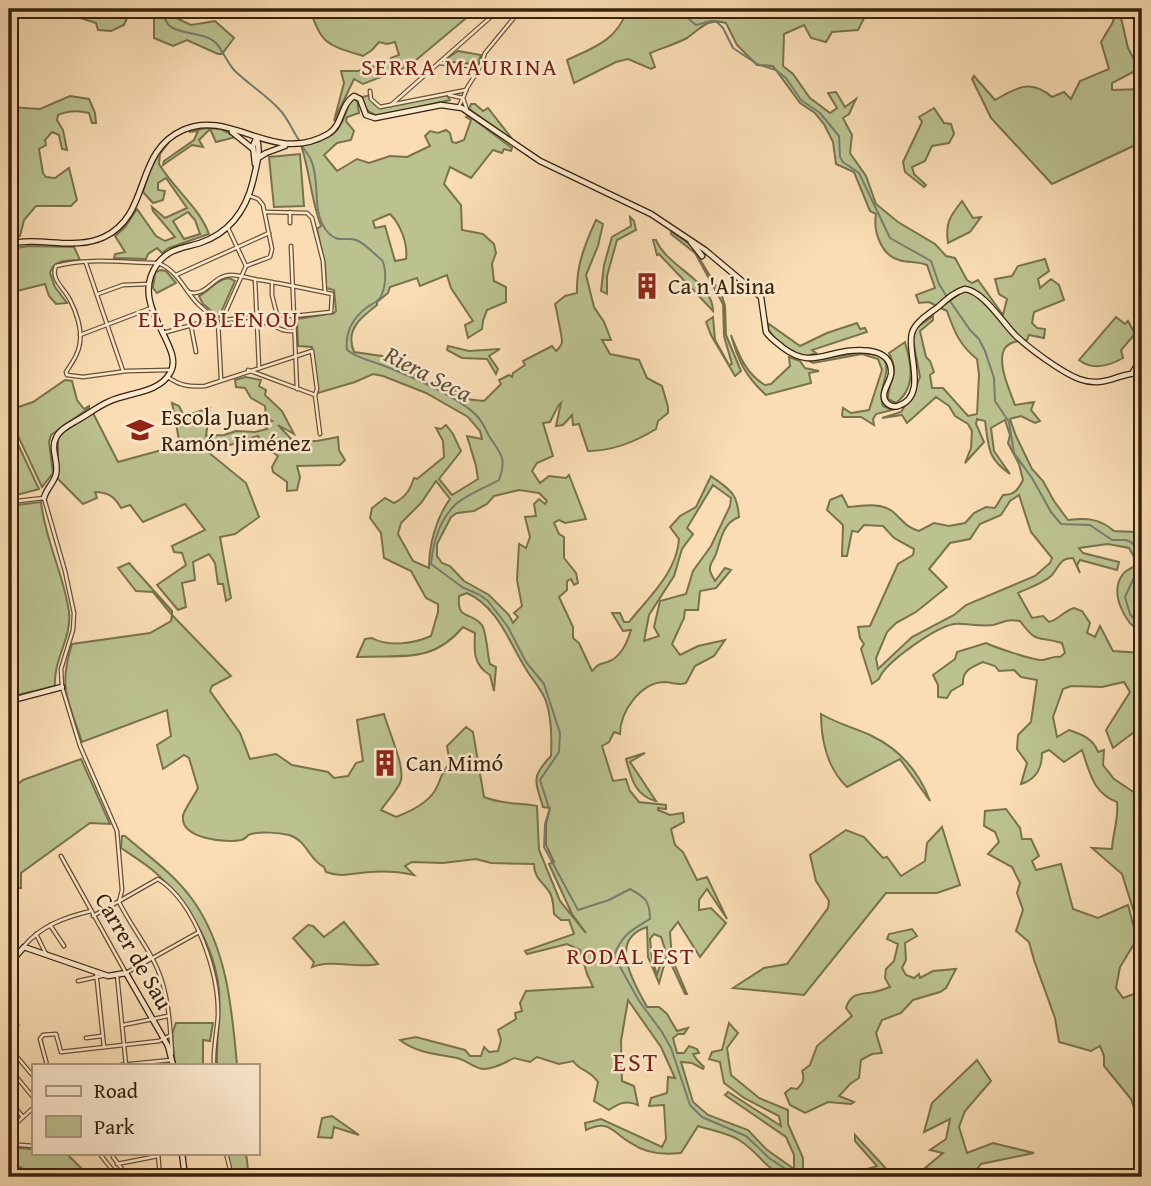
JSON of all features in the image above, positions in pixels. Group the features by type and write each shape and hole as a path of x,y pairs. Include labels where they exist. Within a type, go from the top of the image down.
{"main road":[{"path":"258,159 288,145 331,133 339,124 347,102 354,96 360,99 366,115 375,118 448,104 459,106 540,161 651,214 688,238 757,292 763,301 766,332 795,357 807,359 861,349 875,351 884,356 890,364 891,372 884,397 890,405 897,406 904,402 914,383 910,342 914,327 954,294 965,289 977,294 1021,340 1075,377 1089,382 1115,380 1142,371 1141,359"},
{"path":"9,244 34,241 82,243 118,228 130,213 151,159 166,140 192,127 224,127 288,145"},
{"path":"224,127 253,149"},
{"path":"256,167 253,149 257,138"},
{"path":"44,498 56,475 53,446 58,433 108,402 144,391 168,377 173,359 151,309 149,284 158,263 168,253 200,243 228,228 241,211 250,195 258,159 257,138"},
{"path":"688,238 702,256"},
{"path":"1132,373 1141,359"},
{"path":"9,701 62,687"},
{"path":"9,964 25,947 106,975 127,973"},
{"name":"Carrer de Sau","path":"127,973 164,1038 173,1063"},
{"path":"182,1154 185,1177"}],"street":[{"path":"391,105 494,15 511,12 513,19 510,26 490,45 459,106"},
{"path":"439,63 480,67"},
{"path":"370,91 374,104 380,107 466,90"},
{"path":"451,95 463,97"},
{"path":"448,104 451,95"},
{"path":"463,97 467,111"},
{"path":"246,266 270,257 272,249 265,212 258,199 250,195"},
{"path":"265,212 307,213 312,218 323,261 325,292"},
{"path":"290,212 290,223"},
{"path":"221,379 218,320 246,266 228,228"},
{"path":"176,275 269,233"},
{"path":"291,246 297,389"},
{"path":"86,263 123,371"},
{"path":"172,370 123,371 83,377 67,375 66,372 77,354 80,335 70,300 55,278 56,266 86,263 158,263 176,275 188,292 218,320"},
{"path":"188,292 204,292 219,277 231,274 242,277 256,279 272,282 293,286 325,292 332,294 331,312 277,315 272,282"},
{"path":"256,279 259,366"},
{"path":"97,294 123,285 149,284"},
{"path":"80,335 151,309"},
{"path":"163,333 218,320 256,317"},
{"path":"256,322 269,322 283,332 295,331"},
{"path":"191,326 196,352"},
{"path":"168,377 177,384 205,386 259,366 312,351 320,434"},
{"path":"248,370 315,395"},
{"path":"9,502 44,498 62,561 74,613 73,630 61,669 62,687 73,727 117,831 122,890 119,902 152,958 164,988 173,1063 159,1063"},
{"name":"Carrer de Sau","path":"61,856 127,973"},
{"path":"93,916 158,879 180,902 199,933 213,971 217,995 214,1064"},
{"path":"25,947 36,934 50,925 90,911"},
{"path":"50,925 64,946"},
{"path":"127,973 199,933"},
{"path":"36,934 46,954"},
{"path":"96,971 104,1048"},
{"path":"78,981 106,975"},
{"path":"117,975 126,1064"},
{"path":"122,1025 168,1016"},
{"path":"9,1029 17,1025"},
{"path":"47,1064 40,1036 56,1034 61,1052 159,1041 171,1035"},
{"path":"86,1038 103,1036"},
{"path":"9,1047 32,1075"},
{"path":"9,1068 32,1096"},
{"path":"9,1076 13,1073"},
{"path":"9,1100 23,1117"},
{"path":"9,1130 32,1109"},
{"path":"9,1144 32,1146"},
{"path":"100,1154 118,1177"},
{"path":"112,1154 128,1177"},
{"path":"117,1164 158,1154 160,1177"},
{"path":"209,1177 232,1176 226,1154"}],"green space":[{"path":"70,9 131,9 124,25 111,31 98,30 96,23 74,16"},
{"path":"154,9 170,9 170,15 191,25 215,21 234,38 222,54 187,40 173,46 154,38"},
{"path":"310,9 477,9 409,66 363,84 354,79 334,121 344,83 341,71 358,71 389,62 391,58 399,55 395,42 379,42 363,56 334,46 322,37"},
{"path":"628,9 869,9 875,16 864,18 858,30 832,32 826,42 811,38 804,25 784,34 783,66 793,74 810,98 830,113 837,108 828,93 836,92 845,107 856,99 849,114 843,118 852,135 850,153 866,176 876,204 898,222 935,244 946,256 955,258 967,280 972,283 978,280 1003,315 1007,299 999,294 995,279 1012,276 1018,266 1045,259 1049,271 1038,279 1040,288 1051,279 1059,285 1064,300 1034,312 1032,323 1037,328 1045,329 1044,338 1029,335 1027,340 1010,344 1005,348 1002,361 1015,405 1034,402 1031,410 1040,421 1035,423 1021,416 1010,419 1032,469 1068,520 1098,521 1114,531 1135,532 1142,539 1142,633 1124,615 1118,598 1119,581 1123,574 1138,564 1129,548 1108,544 1079,548 1083,553 1119,562 1117,570 1080,560 1077,565 1080,573 1073,558 1068,558 1047,579 1018,593 1032,618 1043,616 1049,622 1074,608 1082,611 1090,623 1087,633 1095,637 1100,626 1113,651 1142,653 1142,726 1113,748 1106,730 1130,692 1124,682 1102,687 1071,686 1063,689 1053,717 1057,737 1069,730 1086,738 1098,752 1104,750 1103,765 1114,779 1135,793 1142,792 1142,927 1138,925 1122,874 1092,848 1112,849 1117,802 1097,788 1082,750 1064,762 1049,750 1042,753 1038,772 1021,784 1027,763 1017,749 1018,735 1031,722 1037,680 1021,677 1014,670 999,671 995,666 983,662 968,670 963,684 951,691 947,698 938,697 938,685 933,675 955,659 957,652 986,643 1043,660 1060,657 1065,653 1062,643 1034,636 1020,621 993,625 954,624 935,632 912,647 890,664 872,684 861,649 864,644 858,627 870,626 898,564 913,555 914,549 894,538 883,526 864,525 858,532 852,531 847,556 842,556 843,525 827,510 830,500 842,495 848,507 882,506 919,531 934,523 949,526 965,523 974,513 986,507 995,508 1003,495 1015,491 1023,480 1019,464 1008,443 1010,435 1005,420 991,428 994,451 1010,474 993,457 985,421 977,419 976,424 984,442 965,463 971,448 972,431 968,424 955,416 949,406 936,397 907,423 902,415 882,418 901,412 914,392 920,377 913,340 915,329 933,316 933,320 920,331 926,357 934,372 930,375 932,388 943,388 968,416 977,414 977,359 958,338 947,311 929,302 919,303 916,295 935,288 927,265 899,260 887,253 877,235 876,214 870,211 854,172 836,164 833,142 824,124 815,113 800,103 773,66 757,65 737,45 726,23 709,23 687,38 650,53 655,67 651,69 628,59 616,62 574,83 567,60 604,42 623,20","holes":["1019,495 1031,532 1052,558 1050,563 1035,576 966,605 954,615 912,637 878,669 876,658 887,632 947,587 929,569 950,543 970,539 980,524 1001,515 1010,501"]},
{"path":"1115,9 1119,9 1128,48 1137,65 1135,71 1112,83 1112,90 1142,89 1142,142 1052,184 991,118 972,79 974,76 995,100 1024,87 1037,88 1052,97 1064,92 1071,99 1080,81 1109,69 1101,42 1113,22"},
{"path":"458,51 481,55 478,64 449,62 446,59"},
{"path":"371,95 374,104 380,107 447,95 450,100 380,116 369,112 364,105 362,97"},
{"path":"70,96 89,99 96,123 92,123 89,113 85,112 70,111 58,115 57,120 63,130 67,150 62,149 59,135 52,132 45,140 46,145 39,149 46,177 55,178 69,168 77,200 71,206 36,206 24,220 20,236 9,239 9,107 40,109"},
{"path":"354,99 357,99 359,113 347,117 346,121 354,131 351,140 337,143 324,155 337,171 357,159 369,163 390,156 407,157 430,146 425,136 430,131 438,133 446,130 450,133 452,142 464,140 471,120 466,117 468,115 512,148 511,151 504,149 502,153 493,150 471,178 450,167 444,184 461,205 462,230 483,234 494,244 494,281 506,287 506,302 487,310 482,329 468,338 465,325 473,321 451,288 447,275 420,286 417,278 390,287 388,293 360,320 351,337 354,352 382,356 429,383 438,382 449,386 465,399 484,401 501,384 499,380 509,375 512,377 513,373 525,365 523,361 552,346 556,351 560,347 562,339 555,304 565,296 577,293 578,274 585,247 596,220 603,224 598,246 586,275 594,307 611,340 602,340 610,354 639,360 647,378 662,386 668,413 658,421 656,429 648,434 624,445 597,451 588,451 579,424 573,425 572,415 563,425 556,426 561,403 550,422 543,423 553,456 537,463 532,471 540,483 549,476 566,478 569,475 586,519 565,523 559,520 554,523 559,534 564,537 564,558 576,573 578,583 574,585 571,579 567,581 567,590 559,597 573,627 573,638 579,643 592,671 616,657 624,647 631,630 623,631 612,613 620,613 624,622 629,622 661,584 673,562 679,539 670,527 680,516 696,507 711,476 731,492 739,517 726,527 710,568 715,581 725,568 731,570 716,588 700,591 698,610 685,610 672,644 680,655 698,646 725,640 714,656 695,666 686,683 664,682 647,687 640,693 628,708 620,734 614,732 609,742 602,746 613,781 626,779 630,791 639,802 666,805 666,809 658,810 670,815 683,813 684,822 671,829 675,845 683,852 697,880 707,877 727,919 707,889 699,900 699,910 711,908 726,923 700,957 678,922 670,932 672,959 687,994 667,955 659,983 648,957 647,927 635,933 628,942 627,963 647,1007 659,1007 667,1014 677,1031 688,1028 684,1034 673,1038 677,1053 684,1053 689,1046 697,1049 699,1053 693,1054 704,1067 703,1069 692,1063 681,1062 693,1102 708,1115 748,1130 766,1149 794,1169 794,1155 786,1137 725,1095 728,1092 781,1126 779,1116 744,1098 724,1083 720,1062 709,1059 712,1052 722,1050 729,1023 738,1033 727,1048 731,1075 759,1098 788,1110 788,1124 803,1158 803,1177 781,1174 739,1140 698,1126 681,1153 675,1154 642,1149 606,1126 586,1130 585,1123 601,1119 662,1147 666,1139 664,1105 649,1106 651,1098 667,1093 668,1077 675,1078 661,1047 628,1000 621,1041 622,1081 634,1086 638,1105 623,1103 609,1110 594,1101 598,1082 573,1061 559,1064 537,1057 530,1062 514,1058 495,1067 483,1069 464,1060 420,1050 400,1040 416,1037 465,1050 470,1056 481,1056 484,1047 489,1052 498,1051 501,1040 498,1030 516,1019 515,1013 522,1011 520,1003 526,991 593,987 580,950 567,944 527,954 525,951 574,934 569,920 561,920 554,914 551,896 537,876 534,864 491,863 476,859 443,863 412,862 405,866 414,875 381,872 337,875 326,872 300,841 289,835 260,833 241,840 225,841 205,838 189,830 184,824 183,816 198,788 189,758 184,755 163,769 157,745 171,736 167,710 82,742 65,683 72,644 150,633 171,621 172,615 231,676 212,686 210,691 240,733 250,759 276,754 292,765 328,772 334,778 348,776 356,763 363,761 357,720 384,714 399,760 401,777 398,787 381,810 396,817 417,807 431,796 450,764 447,746 466,727 473,732 484,797 537,806 539,850 560,901 586,933 572,914 549,864 554,862 546,845 546,824 550,808 543,807 536,779 540,769 551,756 551,728 546,701 495,616 478,599 467,593 459,596 462,612 477,620 483,627 490,664 496,667 494,691 490,675 480,667 476,657 475,633 463,627 451,639 427,652 401,656 357,657 365,639 401,643 431,636 438,612 438,604 426,598 411,571 384,558 381,533 370,518 372,508 385,498 394,503 402,498 414,478 417,479 444,457 443,441 436,428 441,429 446,425 461,451 439,479 452,495 478,479 467,436 482,439 480,431 468,417 426,393 383,376 373,374 318,393 312,347 298,346 297,319 336,311 334,290 326,288 325,265 317,229 321,226 301,145 322,140 334,133","holes":["390,214 394,218 405,241 406,259 395,261 385,226 375,228 373,221","436,481 450,499 434,532 429,568 413,561 398,534 401,523 421,503","713,485 731,498 730,506 711,546 693,571 686,594 660,601 654,627 659,636 644,641 649,615 674,576 682,549 693,534 687,528","519,490 539,493 547,501 545,504 539,499 534,504 536,516 525,517 530,537 526,548 519,544 517,580 522,606 514,613 518,617 513,623 509,615 489,595 464,581 437,556 437,544 451,517 457,513 474,511 487,504 494,496","654,934 661,937 665,949 657,975 650,939"]},
{"path":"471,104 483,111 488,108 513,140 469,109"},
{"path":"934,108 944,123 951,124 954,134 949,143 932,146 925,161 912,167 914,174 926,185 924,187 905,172 903,162 922,122 919,117"},
{"path":"206,128 221,129 236,137 216,142 210,129 199,140 203,147 192,145 163,165 164,161 194,140 198,131 189,132"},
{"path":"169,142 160,154 159,164 199,215 209,234 162,253 157,248 148,254 146,259 114,258 115,254 125,252 115,236 137,209 156,236 165,241 175,237 152,207 165,218 187,208 166,178 158,183 158,190 165,191 163,200 153,203 143,192 153,165 160,153","holes":["188,212 195,220 200,234 184,239 173,221"]},
{"path":"300,154 304,206 274,207 269,157"},
{"path":"962,201 973,218 981,217 970,232 948,243 949,220"},
{"path":"630,217 636,230 617,240 607,276 607,294 601,291 604,265 612,237 631,226"},
{"path":"671,231 692,246 722,296 725,306 726,335 741,371 735,376 711,335 706,322 713,317 715,340 729,365 732,364 724,336 723,304 695,253 671,234"},
{"path":"653,240 706,291 713,311 659,254 657,255"},
{"path":"29,246 74,247 80,260 58,263 50,273 55,287 67,303 56,304 49,296 45,284 9,293 9,249"},
{"path":"166,271 176,283 157,293 153,288 155,273"},
{"path":"229,278 235,281 219,317 203,304 199,296"},
{"path":"1116,317 1125,324 1128,321 1135,334 1121,350 1123,358 1101,366 1079,360"},
{"path":"857,323 860,329 865,328 867,332 812,350 816,353 806,356 789,351 768,329 769,324 800,346"},
{"path":"731,335 748,370 765,385 771,384 790,366 789,357 800,361 805,368 819,371 809,373 811,383 766,395 744,368"},
{"path":"905,342 910,382 903,397 896,403 888,399 894,373 889,353"},
{"path":"448,346 469,351 500,349 489,356 498,369 496,374 487,359 462,358 447,350"},
{"path":"856,353 872,354 886,363 881,397 883,406 892,410 876,414 874,425 861,417 842,415 843,408 851,413 869,410 882,370 878,359 862,354 813,363 809,361"},
{"path":"245,377 261,380 259,386 266,390 265,395 282,411 294,434 278,425 293,441 317,441 338,437 339,450 345,460 340,465 297,466 300,477 297,490 287,491 287,482 273,472 272,467 278,456 266,447 258,436 208,452 246,483 259,517 235,534 220,537 231,598 226,601 223,584 218,584 215,563 209,554 193,562 195,580 182,583 186,607 178,610 157,585 186,565 182,553 174,552 172,546 205,530 185,504 143,522 130,505 121,508 114,498 104,493 95,492 97,498 83,504 58,479 58,439 63,432 93,413 118,462 180,445 172,403 179,406 184,416 210,408 206,436 267,429 263,424 272,421 266,417 265,406 251,398 245,388 236,387 235,380"},
{"path":"65,380 72,381 77,400 84,409 89,408 51,435 49,442 53,473 42,487 18,436 10,410 33,402"},
{"path":"9,417 15,438 39,489 9,497"},
{"path":"41,502 46,530 67,598 68,631 57,667 55,686 9,697 9,506"},
{"path":"129,563 172,611 172,615 153,592 136,591 118,568"},
{"path":"821,714 872,736 892,748 914,771 930,801 900,759 847,787 830,763 822,734"},
{"path":"645,753 630,762 656,801 639,791 626,759"},
{"path":"81,759 110,824 90,823 21,873 21,888 9,888 9,791 23,780"},
{"path":"1006,809 1020,828 1022,839 1031,839 1039,856 1032,861 1036,870 1061,864 1073,909 1098,918 1128,905 1137,939 1120,967 1116,988 1123,998 1142,991 1137,1010 1142,1014 1142,1130 1131,1099 1104,1066 1100,1046 1091,1051 1059,1042 1055,1018 1029,942 1016,931 1023,910 1017,893 1020,883 1012,867 988,854 999,842 995,832 984,826 985,811"},
{"path":"942,827 960,885 937,893 886,893 804,995 733,988 764,968 787,964 828,908 829,901 816,881 810,855 846,830 864,837 883,858 887,857 901,876 925,861 927,843"},
{"path":"122,836 125,836 177,881 204,918 226,979 237,1064 217,1064 219,990 212,958 198,926 168,885 148,866 121,848"},
{"path":"344,922 378,964 328,964 312,967 314,962 293,938 308,925 313,926 324,937"},
{"path":"912,929 917,936 905,943 906,960 902,968 906,975 914,978 919,974 920,978 933,971 956,969 946,988 913,1000 901,1013 882,1020 876,1033 882,1053 872,1054 861,1060 859,1078 839,1096 854,1102 828,1102 805,1113 790,1105 785,1093 801,1085 802,1071 810,1065 817,1046 852,1016 846,1008 851,999 890,987 885,978 886,969 894,961 898,944 887,939 889,934"},
{"path":"176,1023 213,1023 210,1041 203,1040 203,1064 175,1064 172,1034"},
{"path":"977,1060 991,1081 965,1111 959,1127 967,1153 993,1143 1034,1153 981,1164 971,1177 934,1177 940,1171 925,1168 943,1153 930,1150 946,1139 950,1119 924,1132 932,1103"},
{"path":"332,1116 359,1135 334,1127 332,1138 318,1137 322,1118"},
{"path":"855,1135 890,1173 910,1175 863,1177 864,1170 877,1166 855,1141"},
{"path":"9,1147 32,1149 32,1154 67,1154 90,1177 38,1177 20,1167 9,1167"},
{"path":"226,1154 246,1154 249,1177 233,1177"}],"waterway":[{"path":"164,9 165,19 175,29 209,38 216,43 234,70 282,113 299,140"},
{"path":"677,9 696,25 716,21 723,28 733,48 757,64 776,70 786,78 801,100 820,113 839,136 840,157 859,173 890,238 931,261 947,297"},
{"name":"Riera Seca","path":"302,146 314,169 317,205 326,230 338,239 352,239 363,244 382,260 385,269 382,294 353,322 348,332 347,350 447,394 470,409 480,419 502,457 499,480 458,502 444,519 435,541 431,564 462,587 488,601 508,627 526,662 544,684 560,733 559,752 540,780 549,808"},
{"path":"950,301 985,351 994,378 995,401 1009,422 1014,453 1051,512 1061,524 1090,525 1112,540 1131,542 1142,554"},
{"path":"1142,560 1125,597 1130,614 1142,628"},
{"path":"549,811 545,824 544,847 578,910 609,900 630,889 643,897 648,904 650,919 624,938 614,956 639,1001 671,1048 690,1105 702,1117 746,1136 794,1177"}],"place":[{"name":"Ca n'Alsina","path":"647,286"},
{"name":"Escola Juan Ramón Jiménez","path":"140,430"},
{"name":"Can Mimó","path":"385,763"}],"district":[{"name":"SERRA MAURINA","path":"460,67"},
{"name":"EL POBLENOU","path":"219,319"},
{"name":"RODAL EST","path":"631,956"},
{"name":"EST","path":"636,1062"}]}
